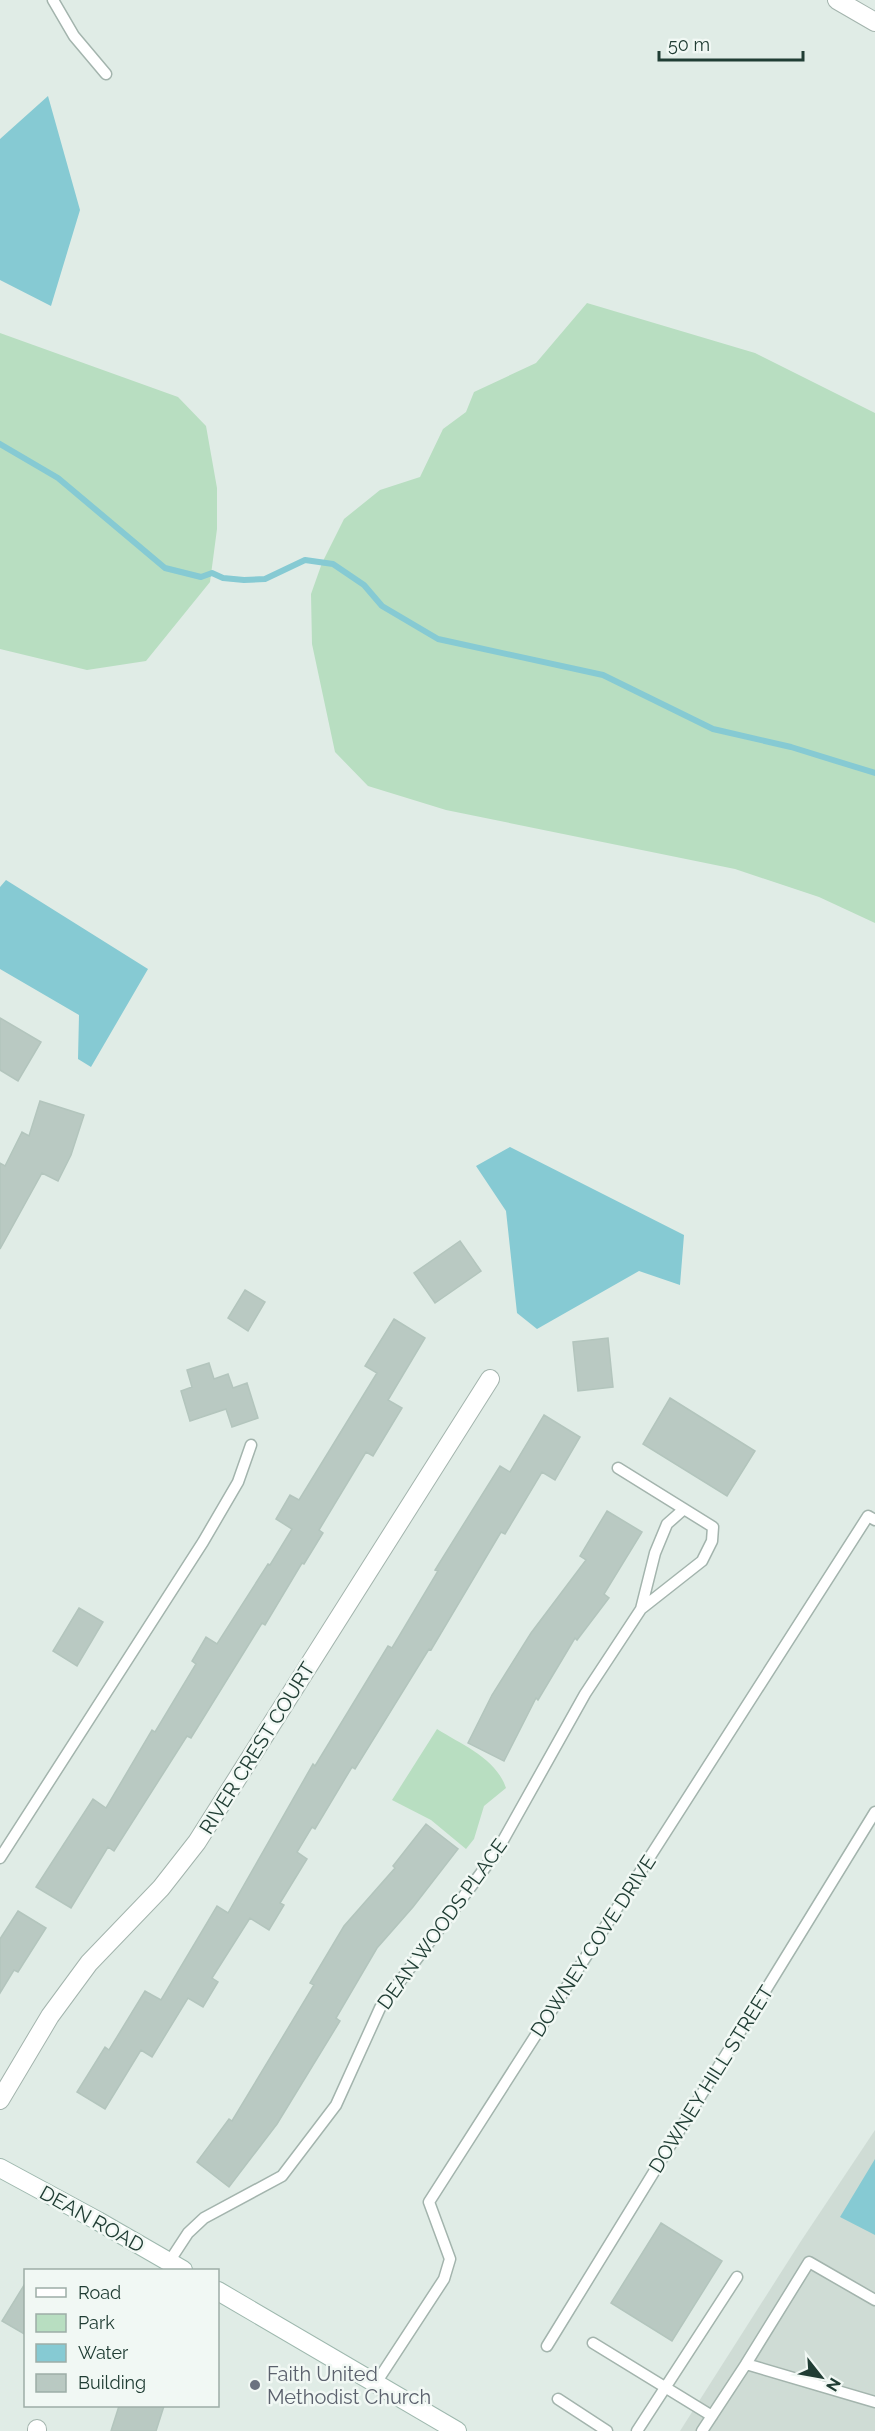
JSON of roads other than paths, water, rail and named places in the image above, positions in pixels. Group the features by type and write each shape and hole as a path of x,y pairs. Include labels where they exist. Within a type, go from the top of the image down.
{"street":[{"path":"837,0 875,22"},
{"name":"RIVER CREST COURT","path":"0,2100 50,2016 89,1963 160,1888 197,1842 490,1379"},
{"name":"DEAN ROAD","path":"0,2169 176,2266"},
{"path":"219,2291 457,2431"}],"lane":[{"path":"52,0 74,36 106,74"},
{"path":"0,1858 203,1542 238,1482 251,1445"},
{"path":"618,1468 712,1527 712,1541 702,1561 641,1609"},
{"path":"641,1609 652,1563 667,1524 684,1509"},
{"name":"DOWNEY COVE DRIVE","path":"376,2384 444,2279 450,2259 429,2202 872,1518"},
{"name":"DEAN WOODS PLACE","path":"176,2266 188,2233 199,2222 282,2176 336,2104 380,2008 496,1853 585,1694 641,1609"},
{"name":"DOWNEY HILL STREET","path":"547,2346 875,1812"},
{"path":"702,2431 809,2262 875,2300"},
{"path":"637,2431 737,2277"},
{"path":"593,2343 712,2416"},
{"path":"746,2364 875,2402"},
{"path":"558,2399 607,2431"}],"water":[{"path":"48,96 80,210 51,306 0,280 0,139"},
{"path":"6,880 148,969 91,1067 78,1059 79,1015 0,969 0,887"},
{"path":"510,1147 684,1235 680,1285 639,1271 537,1329 517,1313 506,1211 476,1166"},
{"path":"875,2159 875,2235 840,2217"}],"waterway":[{"path":"0,444 58,478 165,568 201,577 212,573 223,578 244,580 265,579 305,560 333,564 364,585 382,606 438,639 603,675 713,729 791,747 875,773"}],"place":[{"name":"Faith United Methodist Church","path":"255,2385"}]}
